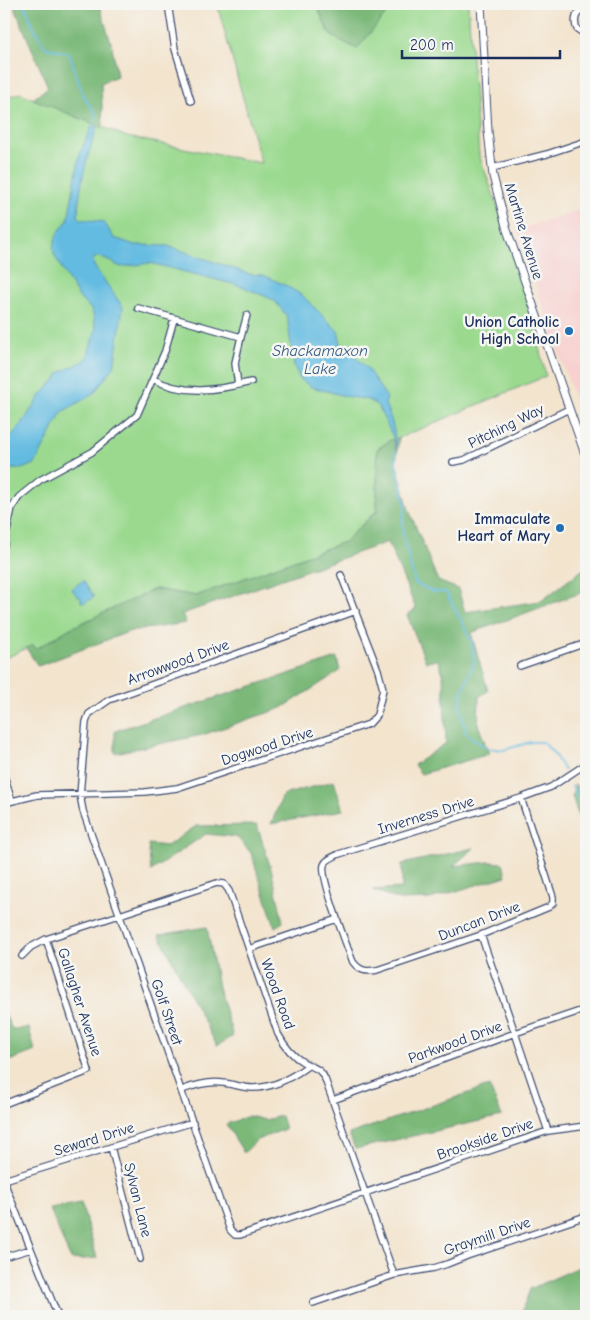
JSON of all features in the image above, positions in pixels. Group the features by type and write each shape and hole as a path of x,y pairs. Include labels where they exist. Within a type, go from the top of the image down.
{"main road":[{"name":"Martine Avenue","path":"481,4 488,131 492,168 507,230 586,457"}],"street":[{"path":"168,4 175,49 191,102"},
{"path":"586,8 579,12 575,21 577,29 586,35"},
{"path":"492,168 547,154 586,141"},
{"path":"138,308 241,338"},
{"path":"238,385 235,363 247,315"},
{"path":"4,545 12,508 19,497 40,480 92,452 134,418 165,351 174,319"},
{"path":"153,379 170,387 189,390 251,382"},
{"name":"Pitching Way","path":"453,462 464,460 570,409"},
{"name":"Dogwood Drive","path":"4,803 37,795 162,791 177,788 370,724 377,715 383,688 356,611 341,575"},
{"name":"Arrowwood Drive","path":"80,795 86,722 89,714 101,704 356,611"},
{"path":"520,666 586,643"},
{"name":"Inverness Drive","path":"337,919 324,870 324,865 332,857 552,787 586,764"},
{"path":"4,776 12,801"},
{"name":"Golf Street","path":"80,795 83,811 230,1230 234,1235"},
{"name":"Duncan Drive","path":"337,919 353,962 361,970 366,971 377,970 481,935 549,907 553,903 553,897 521,798"},
{"name":"Wood Road","path":"22,956 31,947 46,939 217,883 224,884 229,891 278,1034 286,1047 299,1059 323,1074 394,1275"},
{"path":"249,948 337,919"},
{"name":"Brookside Drive","path":"234,1235 240,1235 548,1131 481,935"},
{"name":"Gallagher Avenue","path":"4,1104 89,1071 46,939"},
{"name":"Parkwood Drive","path":"333,1100 586,1009"},
{"path":"182,1090 214,1082 245,1088 265,1087 288,1079 309,1065"},
{"name":"Seward Drive","path":"4,1181 193,1122"},
{"path":"548,1131 586,1126"},
{"name":"Sylvan Lane","path":"111,1147 140,1260"},
{"path":"4,1181 57,1316"},
{"name":"Graymill Drive","path":"394,1275 434,1268 586,1216"},
{"path":"4,1257 31,1249"},
{"path":"313,1303 394,1275"}],"shaded area":[{"name":"Union Catholic High School","path":"586,208 586,432 517,230"}],"green space":[{"path":"13,4 99,4 112,46 117,76 101,83 103,128 33,99 48,87"},
{"path":"217,4 316,4 330,35 357,48 394,4 468,4 479,155 503,221 527,299 546,376 391,440 377,449 377,510 344,542 196,596 155,589 69,629 36,649 33,645 4,659 4,98 20,93 127,137 261,163"},
{"path":"316,4 394,4 357,49 330,35"},
{"path":"399,438 396,462 409,510 438,581 458,589 465,612 541,601 586,567 586,591 471,633 488,691 479,697 478,724 489,754 421,774 414,765 446,743 443,674 438,660 426,662 407,615 416,609 388,542 182,614 186,623 131,631 38,666 26,648 33,645 36,649 69,629 155,589 196,596 344,542 377,511 377,449 391,440"},
{"path":"337,658 340,671 282,708 202,735 115,753 115,731"},
{"path":"334,781 343,810 271,824 283,795"},
{"path":"575,784 586,806 586,842 572,795"},
{"path":"257,825 272,872 283,922 275,927 251,853 237,837 206,834 151,871 148,844 167,846 196,826"},
{"path":"474,848 453,866 489,862 503,863 506,876 430,899 399,900 373,890 402,888 402,864"},
{"path":"207,927 218,987 233,1036 217,1046 159,935"},
{"path":"4,1012 12,1029 29,1028 35,1051 4,1063"},
{"path":"489,1086 502,1116 355,1149 349,1134"},
{"path":"249,1116 265,1120 281,1116 285,1129 257,1140 244,1153 226,1124"},
{"path":"81,1203 97,1258 71,1260 49,1208"},
{"path":"586,1264 586,1316 517,1316 521,1314 530,1289"}],"water":[{"name":"Shackamaxon Lake","path":"92,126 97,128 84,171 78,216 81,219 104,222 114,238 135,245 168,246 249,274 263,275 303,296 338,331 341,343 367,368 387,398 385,404 393,427 396,452 393,437 378,406 369,400 311,387 300,379 294,366 287,316 274,300 241,286 150,263 121,267 99,256 93,259 94,266 123,307 114,367 93,394 62,412 35,464 21,469 4,469 4,444 21,425 41,395 59,373 86,360 96,329 91,309 81,300 68,280 54,254 53,248 57,234 68,220 80,153"},
{"path":"83,580 94,597 84,603 81,602 81,597 77,596 72,589"}],"waterway":[{"path":"24,4 34,28 46,48 69,53 83,95 95,113 94,127"},
{"path":"396,452 395,461 406,507 403,516 403,535 415,583 434,592 446,592 472,642 474,663 463,689 460,709 466,733 486,748 504,750 531,742 543,742 554,754 564,770"},
{"path":"572,786 586,815"},
{"path":"578,1316 586,1313"}],"place":[{"name":"Union Catholic High School","path":"569,331"},
{"name":"Immaculate Heart of Mary","path":"560,528"}]}
